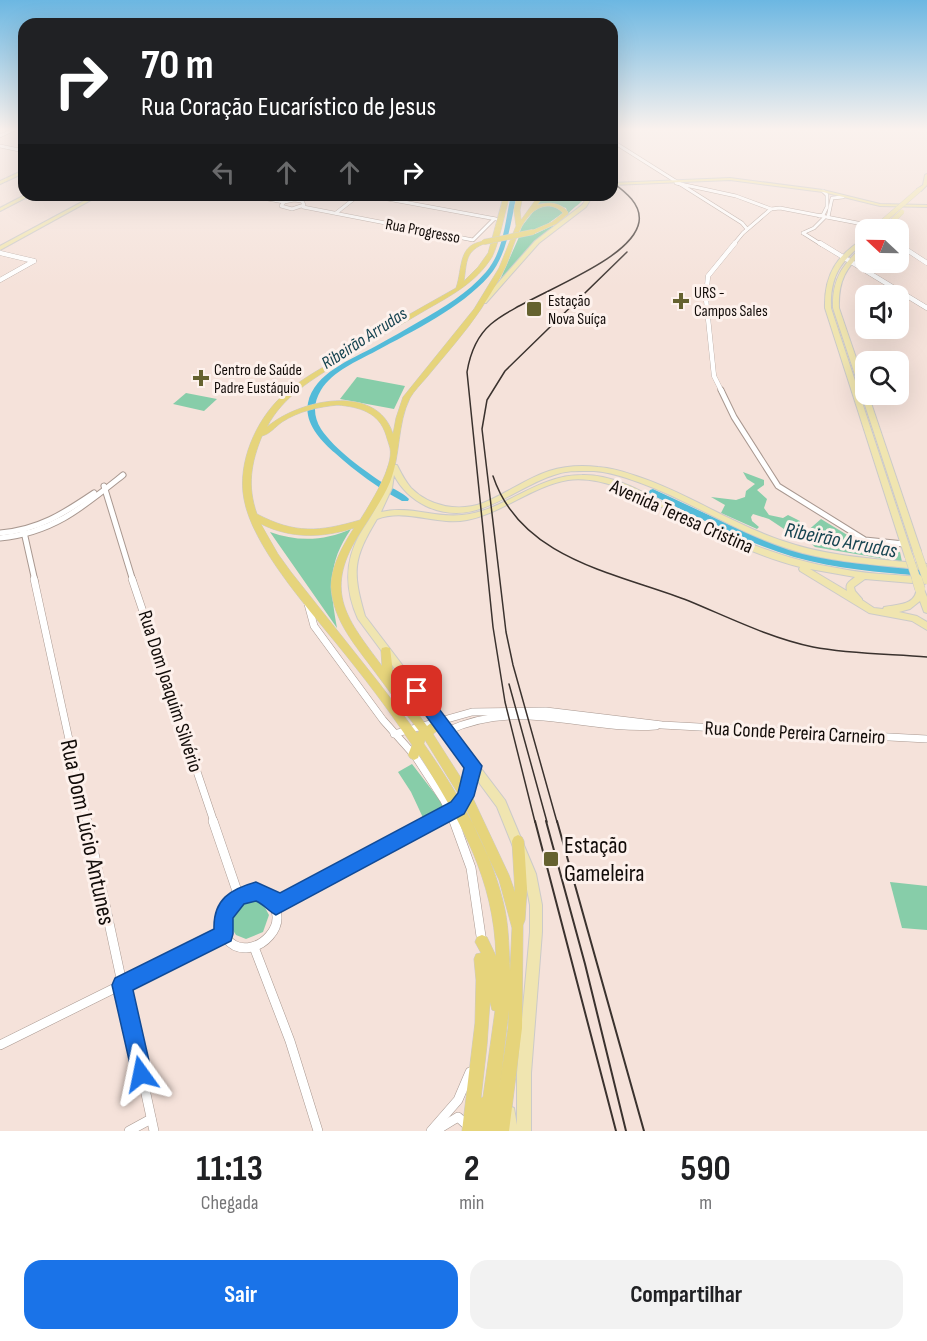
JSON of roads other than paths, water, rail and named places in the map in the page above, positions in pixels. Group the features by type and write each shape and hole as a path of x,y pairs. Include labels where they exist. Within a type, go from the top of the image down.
{"highway":[{"path":"501,1131 500,1019 503,957 499,910 483,858 454,810 418,731 307,600 263,538 248,502 246,485 256,442 267,419 279,403 320,372 459,289 487,261 505,201"},
{"path":"519,201 517,210 519,226"},
{"path":"518,928 505,879 466,796 418,731 349,629 341,614 338,601 339,569 345,550 360,523 381,498 388,482 401,409 407,397 477,310 502,268 519,226 537,201"},
{"path":"459,289 468,250 484,242 533,232 554,223 566,213 560,207 550,205 540,205 530,210"},
{"path":"464,267 475,266 487,261"},
{"path":"256,442 276,421 307,406 320,403 353,405 375,412 389,428 392,439 392,463"},
{"path":"254,516 279,529 311,533 339,531 360,523"},
{"path":"386,651 389,686"},
{"path":"418,731 444,726"},
{"path":"414,755 418,731"},
{"path":"486,1131 515,1028 521,889 518,841"},
{"path":"482,942 493,963 495,1000 500,1019"},
{"path":"472,1130 485,986 481,959"},
{"path":"472,1130 501,1079"}],"main road":[{"path":"675,182 687,185 724,182"},
{"path":"618,184 679,182"},
{"path":"740,182 825,192 884,207 927,207"},
{"path":"747,182 825,192 880,205 927,207"},
{"path":"894,219 924,191"},
{"path":"889,219 924,191"},
{"path":"0,210 18,201"},
{"path":"0,250 87,201"},
{"path":"477,310 537,243 587,201"},
{"path":"855,253 836,285 836,308 927,581"},
{"path":"855,256 848,262 836,264 828,284 828,308 927,610"},
{"name":"Avenida Teresa Cristina","path":"392,463 403,485 422,501 453,510 476,508 565,469 609,470 636,478 756,533 797,548 839,557 927,567"},
{"name":"Avenida Teresa Cristina","path":"360,523 382,513 402,510 433,518 464,518 503,506 551,482 584,476 604,481 649,499 754,549 792,563 830,572 927,581"},
{"path":"604,481 632,484 636,478"},
{"path":"649,499 644,492 646,489 658,488"},
{"path":"381,498 354,553 351,584 353,598 361,617 501,804 530,874 536,914 531,1014 524,1072 524,1131"},
{"path":"792,563 872,611 914,618 927,627"},
{"path":"863,576 850,586 851,592 862,602 875,607 891,610 908,608 916,602 920,590"},
{"path":"501,1079 511,1131"}],"street":[{"path":"687,185 744,199 771,209 780,208 855,223"},
{"path":"687,185 742,223 747,229"},
{"path":"825,192 827,207"},
{"path":"843,198 833,198 824,217 814,228 803,233 927,308"},
{"path":"279,201 292,201"},
{"path":"301,201 304,203 303,207"},
{"path":"336,213 351,201"},
{"path":"399,201 498,219"},
{"name":"Rua Progresso","path":"284,202 282,206 286,209 303,207 473,240 498,219"},
{"path":"824,217 827,207 832,202"},
{"path":"771,209 747,229 710,272 707,280 708,324 714,376 758,458 778,486 865,540 904,544"},
{"path":"742,223 752,224"},
{"path":"0,250 34,261 0,280"},
{"path":"909,251 927,263"},
{"path":"0,538 25,535 50,528 121,475"},
{"name":"Rua Dom Joaquim Silvério","path":"105,487 119,539 239,897"},
{"path":"0,533 25,535"},
{"name":"Rua Dom Lúcio Antunes","path":"25,535 154,1131"},
{"path":"307,600 314,626 454,810 474,873 482,942 477,1029 470,1076 462,1092 433,1131"},
{"name":"Rua Conde Pereira Carneiro","path":"444,726 476,719 546,717 641,727 662,725 927,739"},
{"path":"394,734 418,731"},
{"path":"276,905 454,810 466,796 473,766"},
{"path":"256,891 272,898 276,905 278,913 274,930 269,937 254,947 236,947 228,942 224,934 223,918 226,910 239,897 256,891"},
{"path":"0,1046 224,934"},
{"path":"254,947 290,1041 318,1131"},
{"path":"433,1131 458,1117 472,1130"},
{"path":"129,1131 151,1119"}],"waterway":[{"name":"Ribeirão Arrudas","path":"405,499 368,476 325,438 316,426 311,413 313,398 324,381 342,367 436,314 475,287 493,268 498,258 513,201"},
{"name":"Ribeirão Arrudas","path":"653,492 740,534 795,554 842,564 922,573"}],"railway":[{"path":"535,822 505,702 493,627 467,372 475,346 491,324 506,313 598,265 632,237 639,222 638,209 618,187"},
{"path":"557,822 506,632 482,429 487,400 505,371 627,252"},
{"path":"493,476 507,504 525,527 548,545 603,571 797,643 841,651 927,657"},
{"path":"509,684 547,822"},
{"path":"535,821 616,1131"},
{"path":"546,821 585,964 626,1131"},
{"path":"557,821 644,1131"}],"place":[{"name":"URS - Campos Sales","path":"681,301"},
{"name":"Estação Nova Suíça","path":"534,309"},
{"name":"Centro de Saúde Padre Eustáquio","path":"201,378"},
{"name":"Estação Gameleira","path":"551,859"}]}
